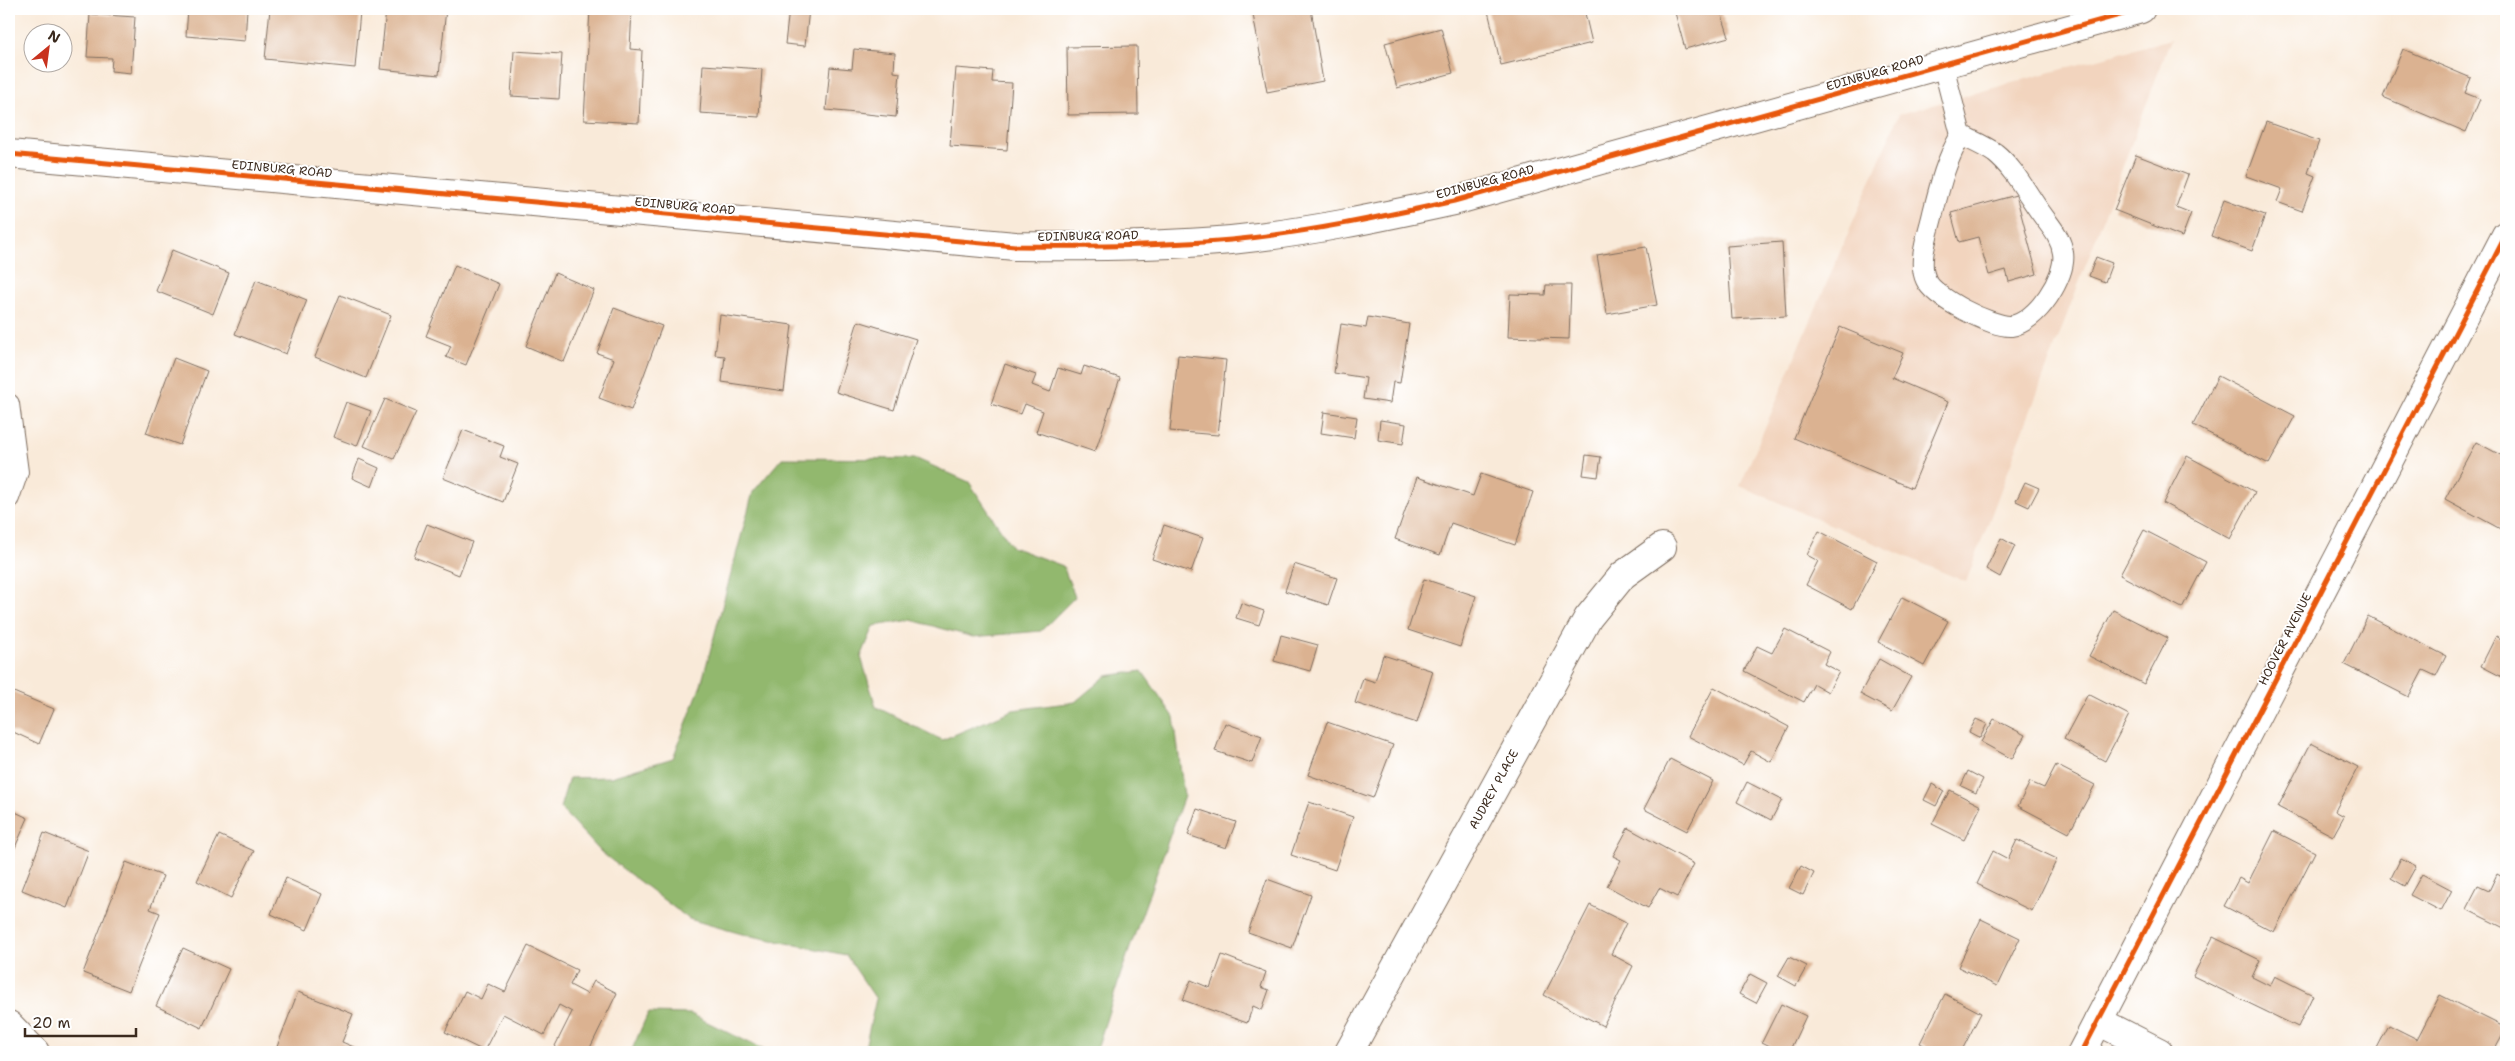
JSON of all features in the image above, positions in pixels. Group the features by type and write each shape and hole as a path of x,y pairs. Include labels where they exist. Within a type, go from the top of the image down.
{"main road":[{"name":"EDINBURG ROAD","path":"9,154 1015,246 1120,247 1232,239 1344,224 1454,201 2141,9"},
{"name":"HOOVER AVENUE","path":"2082,1052 2506,235"},
{"name":"AUDREY PLACE","path":"1349,1052 1588,618 1623,575 1662,546"},
{"path":"2098,1021 2159,1052"},
{"path":"9,1025 35,1052"}],"lane":[{"path":"1943,65 1962,135 1996,154 2059,237 2064,254 2061,274 2052,292 2027,319 2012,326 1986,320 1963,310 1943,297 1926,281 1923,264 1940,186 1951,152 1962,135"},
{"path":"9,404 18,472 9,498"}],"shaded area":[{"path":"2171,39 1966,582 1740,486 1899,114"}],"green space":[{"path":"782,458 917,459 969,482 1012,547 1063,566 1075,597 1041,631 973,637 911,620 874,626 861,657 876,707 942,740 1013,710 1075,702 1106,676 1142,671 1174,717 1184,796 1121,973 1096,1052 864,1052 876,999 846,955 742,934 689,919 602,853 560,808 569,778 611,777 673,758 701,685 753,492"},
{"path":"648,1013 691,1014 768,1052 631,1052"}],"building":[{"path":"188,9 247,9 245,41 186,36"},
{"path":"270,9 360,11 355,68 265,59"},
{"path":"410,9 446,9 439,75 380,69 386,10 410,13"},
{"path":"590,9 632,9 630,49 642,50 639,123 584,120"},
{"path":"789,9 809,9 805,46 785,44"},
{"path":"1252,9 1311,9 1323,81 1267,92"},
{"path":"1496,9 1584,9 1592,43 1501,65 1488,11"},
{"path":"1674,9 1720,9 1729,37 1685,49"},
{"path":"90,14 135,17 131,73 111,71 112,58 87,57"},
{"path":"1441,28 1453,73 1397,88 1385,43"},
{"path":"1137,46 1138,114 1068,115 1067,47"},
{"path":"854,49 895,53 894,72 900,73 896,117 826,110 830,67 852,69"},
{"path":"2403,49 2471,78 2465,93 2480,99 2466,132 2383,97"},
{"path":"514,51 562,54 559,99 511,96"},
{"path":"703,65 762,69 759,117 700,113"},
{"path":"956,68 993,71 992,82 1012,83 1007,150 950,146"},
{"path":"2266,122 2319,141 2308,173 2315,176 2302,211 2277,202 2282,189 2246,176"},
{"path":"2136,155 2188,175 2176,207 2191,213 2182,237 2114,210"},
{"path":"2016,195 2037,274 2009,282 2006,270 1989,275 1978,237 1959,242 1951,213"},
{"path":"2224,200 2265,215 2252,251 2211,236"},
{"path":"1782,242 1786,316 1732,319 1727,246"},
{"path":"1646,247 1657,305 1607,314 1597,255"},
{"path":"172,250 229,273 213,314 156,291"},
{"path":"2096,257 2112,263 2105,282 2089,276"},
{"path":"455,265 499,284 466,365 446,357 451,346 426,336"},
{"path":"555,273 594,290 564,362 526,346"},
{"path":"256,280 307,300 286,354 235,334"},
{"path":"1546,285 1571,285 1569,339 1508,337 1510,294 1545,295"},
{"path":"340,295 391,315 366,378 315,357"},
{"path":"614,308 662,326 631,410 599,398 614,359 597,353"},
{"path":"720,315 792,325 784,391 722,382 725,356 715,355"},
{"path":"1368,317 1409,324 1400,383 1393,382 1390,403 1363,399 1366,378 1334,373 1341,324 1366,328"},
{"path":"858,321 916,339 894,410 836,392"},
{"path":"1840,327 1903,353 1892,378 1948,402 1912,488 1794,438"},
{"path":"1178,355 1226,360 1218,435 1170,431"},
{"path":"174,358 207,371 180,445 146,433"},
{"path":"1005,364 1036,375 1032,385 1050,392 1058,368 1081,375 1084,366 1120,378 1095,452 1036,432 1043,411 1025,404 1021,414 991,404"},
{"path":"2218,376 2295,416 2269,464 2193,425"},
{"path":"385,399 416,412 394,459 364,446"},
{"path":"346,402 371,411 357,446 333,437"},
{"path":"1324,412 1357,417 1354,438 1321,433"},
{"path":"1380,420 1406,424 1403,444 1378,440"},
{"path":"463,430 504,446 500,457 518,464 503,502 443,478"},
{"path":"2476,442 2506,458 2506,532 2445,499"},
{"path":"1586,455 1601,457 1598,477 1583,475"},
{"path":"2187,456 2255,492 2230,539 2163,503"},
{"path":"359,459 379,468 372,487 352,478"},
{"path":"1481,474 1533,492 1515,545 1451,523 1440,555 1395,539 1417,477 1473,496"},
{"path":"2025,482 2039,488 2029,507 2016,501"},
{"path":"427,524 472,542 459,575 414,557"},
{"path":"1164,525 1203,538 1191,572 1152,559"},
{"path":"2144,530 2206,562 2182,608 2120,575"},
{"path":"1819,531 1877,561 1852,609 1806,585 1818,561 1807,555"},
{"path":"2001,538 2015,546 2000,577 1986,569"},
{"path":"1294,564 1337,578 1328,605 1285,591"},
{"path":"1424,579 1476,596 1460,647 1408,630"},
{"path":"1902,597 1948,621 1924,666 1878,642"},
{"path":"1241,603 1264,611 1259,625 1236,618"},
{"path":"2113,610 2168,638 2144,684 2089,656"},
{"path":"2368,616 2446,656 2436,676 2423,670 2409,697 2344,664"},
{"path":"1785,629 1830,652 1824,664 1839,672 1828,692 1814,684 1804,702 1744,671 1757,646 1772,653"},
{"path":"1281,635 1318,645 1310,671 1274,661"},
{"path":"2496,636 2506,642 2506,679 2481,666"},
{"path":"1383,655 1433,671 1417,723 1355,703 1363,678 1375,682"},
{"path":"1879,659 1911,677 1892,711 1860,694"},
{"path":"1714,687 1789,727 1771,762 1751,751 1743,765 1688,736"},
{"path":"9,690 54,709 39,744 9,730"},
{"path":"2088,694 2129,715 2105,761 2064,739"},
{"path":"1976,719 1987,724 1980,738 1969,732"},
{"path":"1994,719 2025,735 2012,759 1981,742"},
{"path":"1327,722 1393,745 1373,798 1308,775"},
{"path":"1225,723 1262,736 1252,763 1215,751"},
{"path":"2311,743 2358,767 2335,811 2344,816 2333,836 2278,807"},
{"path":"1670,759 1713,781 1687,831 1644,809"},
{"path":"2056,765 2095,785 2069,833 2018,806 2030,782 2044,788"},
{"path":"1968,771 1983,779 1976,793 1961,786"},
{"path":"1747,782 1782,800 1771,820 1737,802"},
{"path":"1932,784 1944,791 1936,806 1924,800"},
{"path":"1950,790 1981,806 1964,840 1932,824"},
{"path":"1309,802 1353,817 1335,870 1291,855"},
{"path":"9,809 28,818 9,861"},
{"path":"1197,809 1236,822 1226,848 1188,835"},
{"path":"1628,828 1694,864 1677,897 1659,888 1648,908 1607,886 1621,860 1613,856"},
{"path":"2274,831 2315,852 2274,932 2224,906 2239,878 2248,883"},
{"path":"44,833 89,851 67,908 22,890"},
{"path":"219,835 254,851 231,898 197,881"},
{"path":"2017,840 2057,859 2032,911 1977,884 1993,851 2008,859"},
{"path":"2401,858 2416,866 2405,886 2391,878"},
{"path":"126,862 163,876 150,909 160,913 129,991 83,973"},
{"path":"1801,866 1814,873 1803,895 1789,888"},
{"path":"2422,874 2452,890 2441,911 2410,895"},
{"path":"2497,874 2506,879 2506,929 2466,909 2478,886 2489,891"},
{"path":"286,878 322,894 307,930 271,914"},
{"path":"1267,879 1311,895 1292,948 1248,932"},
{"path":"1590,905 1626,923 1611,954 1633,966 1603,1026 1544,995"},
{"path":"1981,919 2020,938 1997,986 1958,967"},
{"path":"2213,937 2260,960 2252,977 2270,986 2275,976 2313,995 2298,1027 2193,976"},
{"path":"528,946 577,970 570,985 587,994 594,981 617,993 588,1052 552,1052 572,1012 559,1005 544,1035 503,1014 484,1051 445,1032 465,991 481,999 488,984 505,992"},
{"path":"183,948 229,969 202,1028 156,1006"},
{"path":"1222,955 1266,972 1261,987 1269,990 1262,1010 1253,1006 1247,1023 1183,1000 1191,980 1210,988"},
{"path":"1789,957 1807,966 1796,986 1778,976"},
{"path":"1750,974 1767,983 1756,1003 1739,994"},
{"path":"298,992 353,1014 342,1042 361,1050 360,1052 275,1052"},
{"path":"1945,994 1981,1013 1961,1052 1937,1052 1920,1043"},
{"path":"2440,995 2506,1028 2493,1052 2441,1052 2437,1050 2436,1052 2375,1052 2389,1025 2417,1039"},
{"path":"1781,1004 1806,1016 1789,1052 1782,1052 1762,1042"}],"cycle path":[{"path":"9,154 1015,246 1177,244 1259,237 1315,229 1454,201 2141,9"},
{"path":"2082,1052 2506,235"}]}
